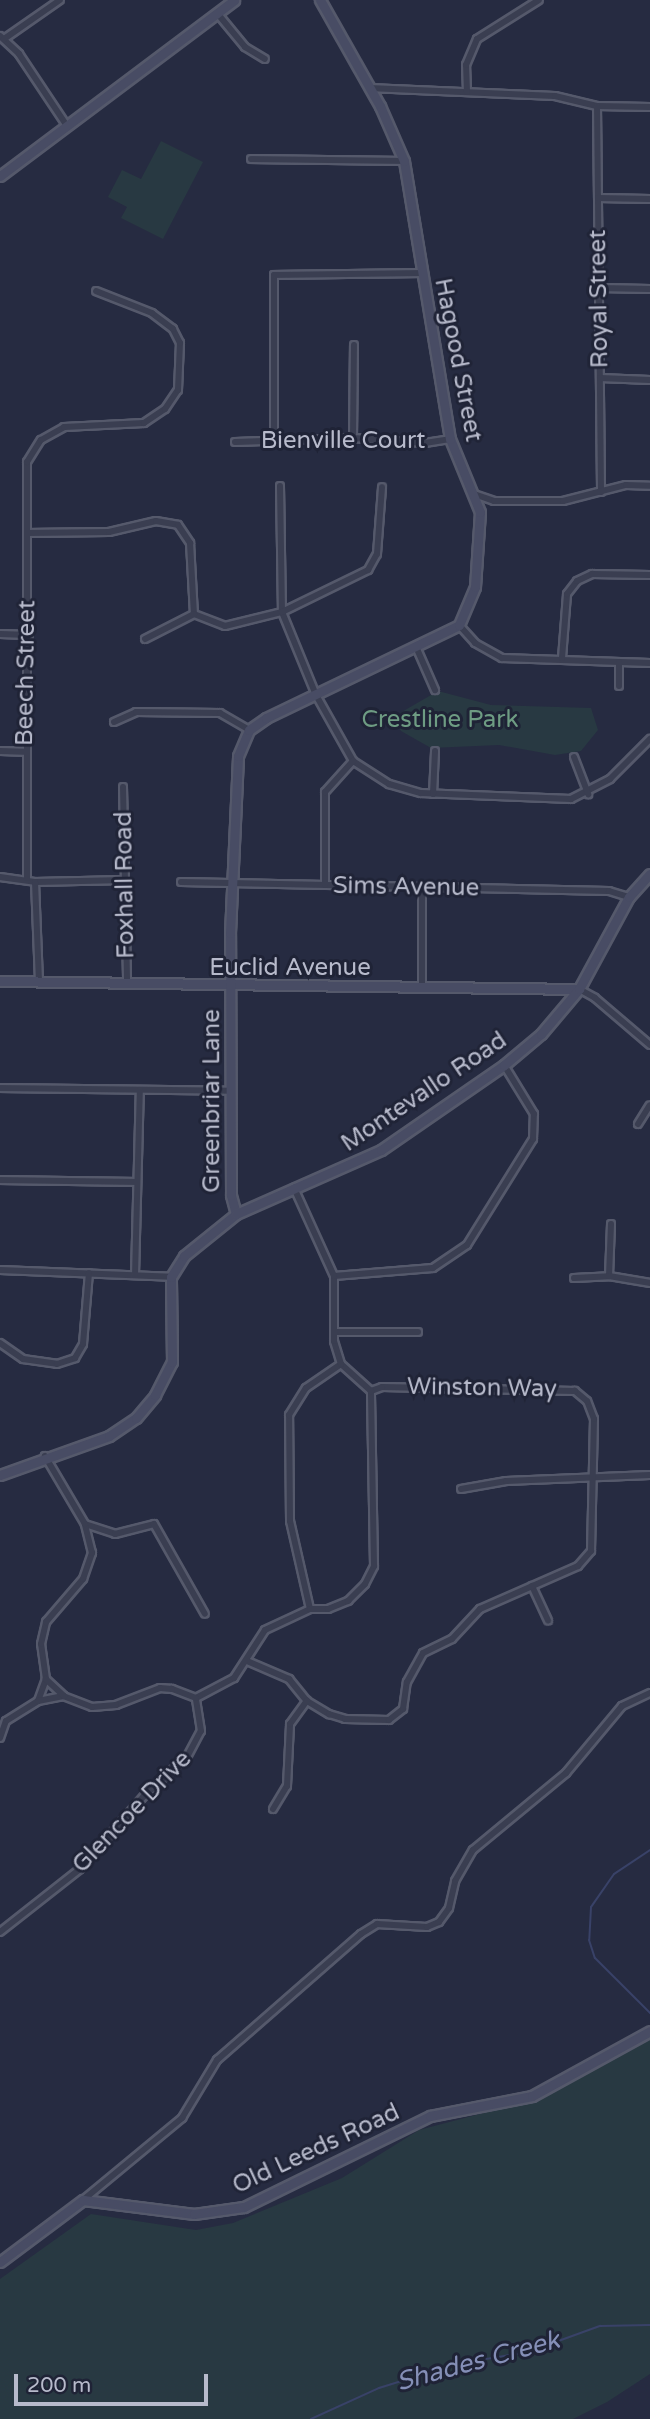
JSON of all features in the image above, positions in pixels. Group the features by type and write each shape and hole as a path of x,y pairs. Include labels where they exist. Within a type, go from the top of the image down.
{"street":[{"path":"60,0 2,38 67,126"},
{"path":"0,176 234,0"},
{"name":"Hagood Street","path":"320,0 369,88 404,161 450,439 480,512 475,587 459,625"},
{"path":"467,92 466,65 477,39 539,0"},
{"path":"217,13 245,47 265,59"},
{"path":"369,88 555,96 597,106 650,107"},
{"name":"Royal Street","path":"597,106 601,492"},
{"path":"251,159 404,161"},
{"path":"598,198 650,199"},
{"path":"274,439 274,275 421,274"},
{"path":"599,288 650,289"},
{"name":"Beech Street","path":"27,878 24,752 29,635 27,469 41,439 64,427 144,423 165,409 178,390 180,343 173,329 152,313 96,291"},
{"path":"353,438 354,345"},
{"path":"600,378 650,380"},
{"name":"Bienville Court","path":"235,442 353,438 425,443 450,439"},
{"path":"474,494 494,501 564,501 626,485 650,486"},
{"path":"280,486 282,612 316,695 353,761 388,784 433,794 571,799 588,794 610,779 650,739"},
{"path":"145,639 194,614 225,626 282,612 372,566 382,487"},
{"path":"27,533 109,532 156,521 178,525 190,543 194,614"},
{"path":"562,658 567,594 577,580 593,573 650,575"},
{"path":"232,987 238,756 249,730 316,695 417,649 459,625 475,643 502,657 650,663"},
{"path":"0,634 29,635"},
{"path":"417,649 435,690"},
{"path":"619,662 619,686"},
{"path":"114,722 136,712 220,713 249,730"},
{"path":"0,751 24,752"},
{"path":"433,794 435,751"},
{"path":"574,757 588,794"},
{"path":"324,885 324,792 353,761"},
{"name":"Foxhall Road","path":"123,787 127,984"},
{"name":"Montevallo Road","path":"172,1277 184,1256 236,1214 381,1150 505,1065 541,1034 579,989 629,897 650,874"},
{"path":"0,877 27,878 35,882 125,880"},
{"name":"Sims Avenue","path":"181,881 609,891 629,897"},
{"path":"35,882 39,981"},
{"path":"422,888 422,988"},
{"name":"Euclid Avenue","path":"0,981 232,987 579,989"},
{"name":"Greenbriar Lane","path":"232,987 231,1205 236,1214"},
{"path":"579,989 596,998 650,1045"},
{"path":"334,1276 433,1268 467,1245 534,1139 534,1114 505,1065"},
{"path":"0,1088 231,1091"},
{"path":"135,1275 140,1090"},
{"path":"638,1124 650,1105"},
{"path":"0,1180 136,1182"},
{"path":"46,1679 64,1696 92,1707 117,1705 160,1688 197,1698 234,1678 265,1630 310,1609 328,1609 348,1601 365,1584 374,1566 371,1391 341,1364 334,1332 334,1276 294,1188"},
{"path":"609,1276 611,1224"},
{"path":"0,1270 172,1277 172,1362 155,1395 136,1418 109,1436 45,1456 0,1475"},
{"path":"0,1343 23,1359 57,1363 75,1358 83,1344 89,1273"},
{"path":"574,1278 609,1276 650,1283"},
{"path":"334,1332 418,1332"},
{"path":"310,1609 290,1521 289,1415 306,1388 341,1364"},
{"name":"Winston Way","path":"247,1661 289,1679 307,1701 345,1719 389,1720 403,1709 407,1682 423,1653 452,1639 480,1609 578,1566 591,1552 594,1419 587,1401 575,1391 395,1387 371,1391"},
{"path":"38,1701 46,1679 41,1644 46,1622 89,1566 92,1553 85,1524 45,1456"},
{"path":"461,1489 506,1481 650,1475"},
{"path":"85,1524 115,1534 153,1524 205,1614"},
{"path":"532,1586 548,1621"},
{"path":"0,2262 83,2200 181,2118 218,2060 361,1934 377,1924 427,1927 439,1922 449,1908 456,1881 473,1850 566,1773 622,1706 650,1693"},
{"path":"0,1738 3,1720 38,1701 64,1696"},
{"name":"Glencoe Drive","path":"0,1932 79,1869 144,1796 188,1755 201,1731 197,1698"},
{"path":"273,1809 287,1786 290,1724 307,1701"},
{"name":"Old Leeds Road","path":"83,2200 194,2214 244,2207 430,2116 532,2096 650,2031"}],"green space":[{"path":"161,141 203,162 163,239 121,218 127,207 108,197 122,170 141,179"},
{"name":"Crestline Park","path":"438,691 491,705 591,708 598,730 581,751 555,755 499,745 431,748 401,731 393,717"},
{"path":"650,2038 650,2374 607,2402 573,2419 0,2419 0,2279 91,2214 196,2230 233,2223 342,2178 419,2130 514,2105"}],"waterway":[{"name":"Shades Creek","path":"650,1850 614,1874 591,1907 589,1940 595,1958 650,2013"},
{"name":"Shades Creek","path":"311,2419 379,2388 456,2364 528,2352 600,2326 650,2325"}]}
